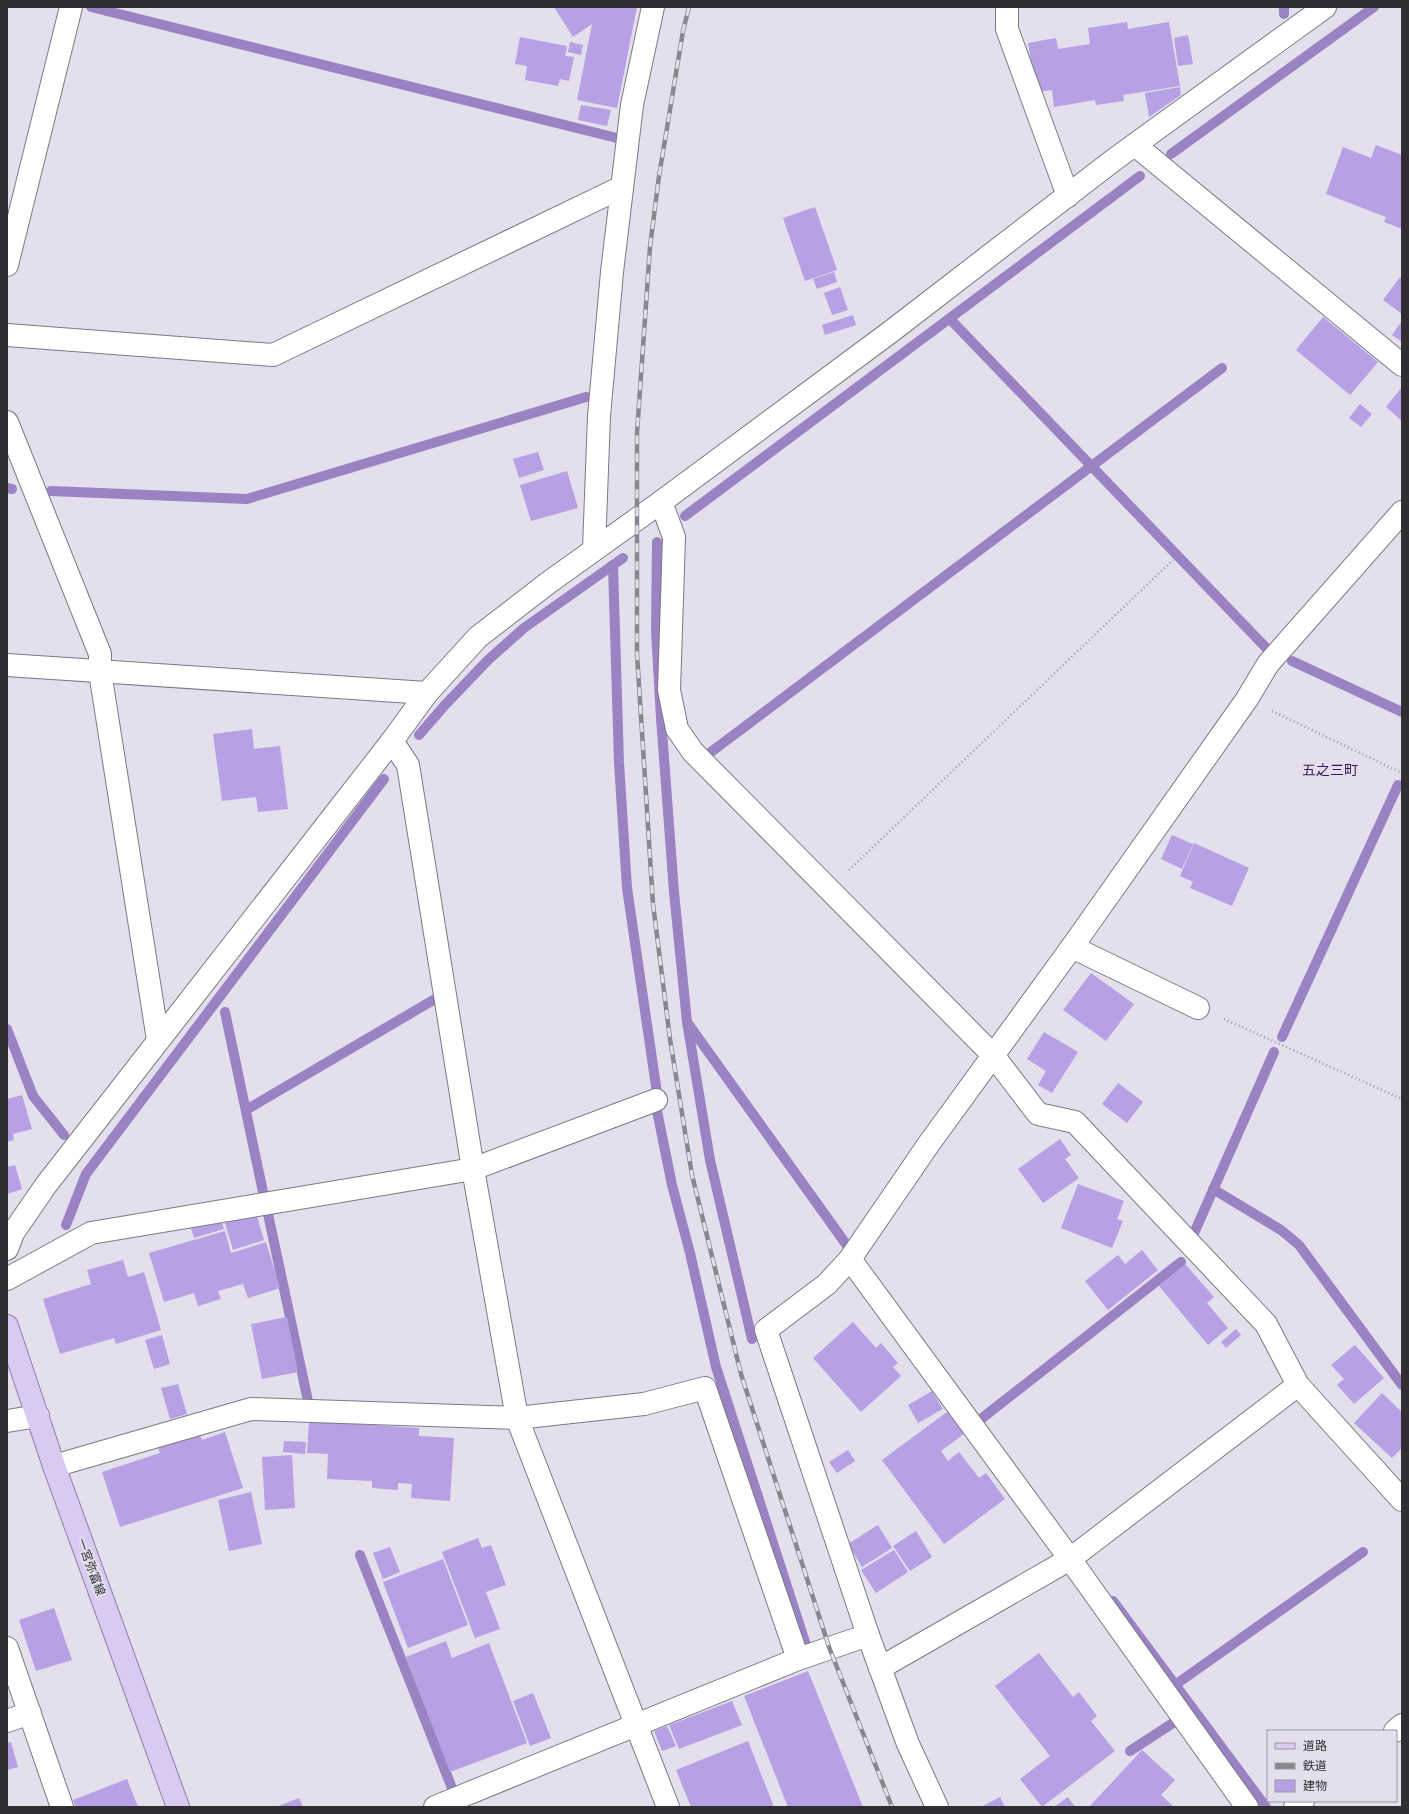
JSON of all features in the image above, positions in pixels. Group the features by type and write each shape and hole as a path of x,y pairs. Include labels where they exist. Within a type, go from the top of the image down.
{"main road":[{"name":"一宮弥富線","path":"7,1326 54,1466 178,1807"}],"street":[{"path":"7,264 72,7"},
{"path":"594,549 599,416 612,272 632,105 653,7"},
{"path":"1007,7 1007,29 1068,196"},
{"path":"7,1249 13,1233 46,1186 158,1040 392,741 427,693 478,637 548,583 661,502 889,333 1135,145 1325,7"},
{"path":"1135,145 1402,366"},
{"path":"7,335 273,355 622,188"},
{"path":"7,422 100,654 100,672 158,1040"},
{"path":"661,502 674,537 669,690 677,729 693,752 830,888 993,1055 1038,1114 1076,1122 1266,1324 1298,1385 1402,1500"},
{"path":"937,1807 908,1744 868,1635 766,1330 827,1284 850,1260 928,1145 1072,947 1247,698 1268,664 1402,512"},
{"path":"7,665 427,693"},
{"path":"392,741 408,765 474,1169 517,1418 668,1807"},
{"path":"1072,947 1198,1008"},
{"path":"7,1279 91,1233 474,1169 656,1100"},
{"path":"850,1260 1070,1559 1247,1807"},
{"path":"880,1668 1070,1559 1298,1385"},
{"path":"54,1466 251,1409 517,1418 644,1404 705,1388 798,1659"},
{"path":"7,1421 38,1416"},
{"path":"435,1807 798,1659 868,1635"},
{"path":"7,1648 62,1807"},
{"path":"7,1721 30,1714"}],"path":[{"path":"830,888 1173,560"},
{"path":"1247,698 1402,772"},
{"path":"1198,1008 1402,1099"}],"building":[{"path":"554,7 637,7 617,108 577,100 592,24 573,37"},
{"path":"1127,22 1128,29 1169,22 1180,86 1123,95 1124,101 1096,105 1095,100 1054,107 1052,90 1036,92 1028,43 1056,38 1058,49 1090,44 1088,28"},
{"path":"1188,35 1193,64 1178,66 1174,38"},
{"path":"520,37 567,46 565,56 574,57 569,81 560,79 558,86 525,80 527,66 515,64"},
{"path":"570,42 583,45 581,55 568,52"},
{"path":"1180,87 1181,95 1149,117 1145,93"},
{"path":"581,105 611,110 607,126 578,120"},
{"path":"1376,145 1402,155 1402,229 1384,222 1386,217 1326,194 1343,147 1371,158"},
{"path":"815,207 837,270 805,281 783,218"},
{"path":"834,272 837,282 817,289 813,279"},
{"path":"1400,277 1402,279 1402,314 1383,300"},
{"path":"840,287 848,310 832,315 824,293"},
{"path":"853,315 856,325 825,335 822,325"},
{"path":"1323,317 1378,362 1350,395 1296,350"},
{"path":"1402,321 1402,342 1392,335"},
{"path":"1402,387 1402,421 1386,407"},
{"path":"1360,404 1372,414 1361,427 1349,418"},
{"path":"538,452 544,470 519,478 513,459"},
{"path":"567,471 578,508 531,521 520,485"},
{"path":"252,729 254,749 280,746 288,809 258,812 256,797 222,801 213,734"},
{"path":"1172,835 1193,844 1182,869 1161,859"},
{"path":"1194,843 1249,868 1232,906 1190,888 1193,882 1180,876"},
{"path":"1091,973 1134,1004 1106,1041 1063,1010"},
{"path":"1044,1032 1078,1052 1052,1093 1038,1085 1046,1071 1027,1059"},
{"path":"1118,1083 1143,1102 1127,1123 1102,1104"},
{"path":"22,1095 32,1129 13,1134 14,1140 7,1142 7,1099"},
{"path":"1060,1139 1071,1155 1065,1159 1079,1178 1043,1203 1018,1169"},
{"path":"15,1165 22,1189 7,1194 7,1167"},
{"path":"1078,1184 1124,1201 1117,1219 1123,1221 1112,1248 1061,1228"},
{"path":"255,1210 264,1240 233,1250 224,1220"},
{"path":"220,1216 224,1229 194,1238 190,1225"},
{"path":"225,1231 231,1253 266,1242 280,1288 248,1298 243,1284 218,1291 221,1299 198,1306 194,1293 164,1302 149,1253"},
{"path":"1142,1250 1158,1270 1108,1310 1085,1281 1118,1255 1125,1264"},
{"path":"123,1260 128,1277 144,1272 161,1330 116,1344 114,1338 60,1354 43,1299 91,1284 87,1270"},
{"path":"1185,1264 1214,1297 1207,1303 1228,1328 1208,1345 1159,1286"},
{"path":"287,1317 298,1372 262,1379 251,1324"},
{"path":"853,1322 876,1348 881,1343 898,1363 893,1367 901,1376 861,1412 813,1358"},
{"path":"1236,1329 1241,1335 1226,1348 1221,1342"},
{"path":"162,1335 170,1364 154,1369 145,1340"},
{"path":"1355,1345 1384,1378 1354,1404 1337,1385 1344,1379 1331,1365"},
{"path":"178,1384 187,1414 170,1419 161,1388"},
{"path":"932,1391 943,1409 918,1423 908,1405"},
{"path":"1382,1393 1402,1412 1402,1448 1392,1458 1354,1423"},
{"path":"947,1412 964,1434 941,1451 948,1461 959,1452 979,1478 986,1473 1005,1499 944,1544 882,1460"},
{"path":"309,1421 419,1428 419,1436 454,1438 450,1501 411,1498 412,1484 398,1483 398,1490 372,1488 372,1481 327,1479 328,1454 307,1453"},
{"path":"225,1432 243,1488 120,1527 102,1472 160,1453 158,1447 199,1433 202,1440"},
{"path":"284,1441 306,1442 305,1454 283,1452"},
{"path":"848,1450 855,1461 837,1473 829,1462"},
{"path":"292,1455 295,1508 265,1510 262,1457"},
{"path":"251,1492 262,1544 229,1551 218,1500"},
{"path":"878,1525 892,1548 862,1567 848,1544"},
{"path":"916,1531 932,1557 910,1571 893,1546"},
{"path":"478,1538 482,1548 491,1545 506,1585 486,1592 500,1629 475,1638 442,1552"},
{"path":"390,1547 400,1572 383,1579 373,1553"},
{"path":"894,1550 908,1572 876,1593 861,1570"},
{"path":"443,1559 468,1625 408,1648 383,1582"},
{"path":"54,1608 72,1660 36,1671 19,1620"},
{"path":"446,1641 452,1658 489,1643 527,1743 450,1772 406,1657"},
{"path":"1039,1653 1073,1697 1079,1692 1097,1716 1091,1721 1115,1751 1042,1807 1020,1779 1050,1756 995,1686"},
{"path":"808,1671 863,1807 788,1807 744,1696"},
{"path":"533,1693 551,1738 530,1746 513,1701"},
{"path":"732,1701 742,1725 679,1749 669,1725"},
{"path":"667,1726 676,1746 662,1751 654,1731"},
{"path":"748,1741 774,1807 691,1807 676,1770"},
{"path":"11,1742 18,1767 7,1770 7,1743"},
{"path":"1142,1750 1175,1780 1161,1795 1174,1807 1089,1807"},
{"path":"127,1779 138,1807 76,1807 73,1800"},
{"path":"1000,1797 1005,1807 981,1807"},
{"path":"1068,1797 1075,1807 1054,1807"},
{"path":"299,1798 303,1807 276,1807"}],"waterway":[{"path":"91,7 617,138"},
{"path":"1284,7 1284,14"},
{"path":"1171,154 1374,7"},
{"path":"685,516 1140,176"},
{"path":"950,319 1274,656"},
{"path":"711,752 1222,368"},
{"path":"51,491 247,499 586,397"},
{"path":"7,488 12,489"},
{"path":"657,542 656,631 661,718 674,892 687,1022 710,1160 752,1339"},
{"path":"419,735 488,660 524,628 623,558"},
{"path":"613,565 619,763 627,888 657,1093"},
{"path":"1292,661 1402,712"},
{"path":"66,1225 86,1174 384,779"},
{"path":"1282,1037 1398,785"},
{"path":"246,1110 435,999"},
{"path":"225,1012 263,1192"},
{"path":"689,1025 851,1251"},
{"path":"7,1029 33,1096 64,1135"},
{"path":"1191,1240 1274,1052"},
{"path":"657,1111 672,1185 690,1253 716,1367 805,1642"},
{"path":"1213,1189 1281,1230 1299,1245 1402,1385"},
{"path":"268,1214 308,1401"},
{"path":"981,1419 1181,1262"},
{"path":"1175,1685 1363,1552"},
{"path":"360,1555 452,1788"},
{"path":"1113,1601 1266,1807"},
{"path":"1130,1751 1176,1721"}],"railway":[{"path":"689,7 683,31 659,176 650,247 637,433 637,654 653,904 670,1039 692,1175 741,1374 829,1647 892,1807"}],"district":[{"name":"五之三町","path":"1330,770"}]}
